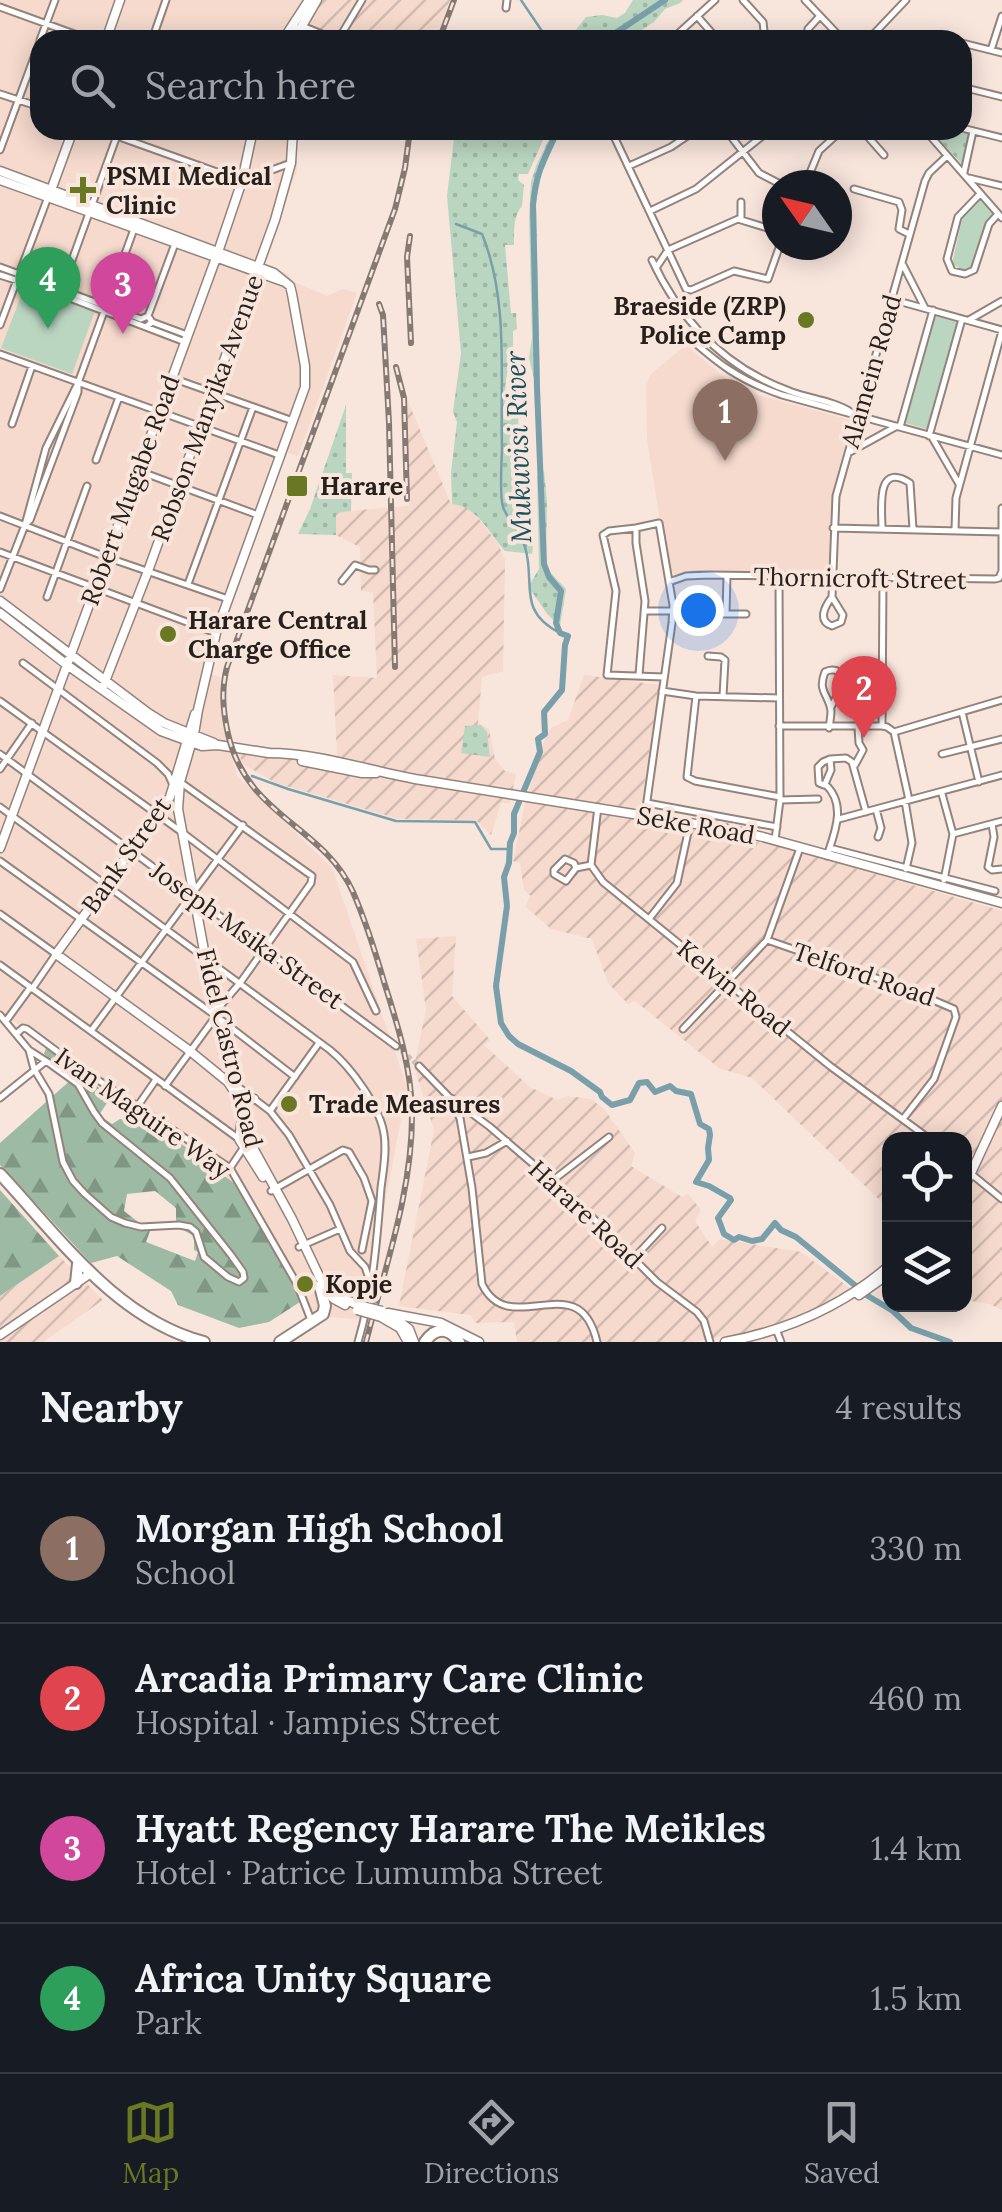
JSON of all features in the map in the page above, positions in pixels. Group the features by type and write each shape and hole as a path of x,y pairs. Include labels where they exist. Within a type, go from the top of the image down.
{"highway":[{"path":"0,1177 78,1264 86,1279 184,1340"},
{"path":"0,1177 86,1279 169,1338 204,1342"},
{"path":"280,1342 325,1311 329,1300 320,1286"},
{"path":"425,1342 433,1332 445,1330 459,1342"}],"main road":[{"path":"296,17 301,0"},
{"path":"288,30 309,0"},
{"path":"301,30 317,0"},
{"path":"109,30 119,1"},
{"path":"50,193 70,140"},
{"name":"Robert Mugabe Road","path":"0,848 217,254 242,181 251,140"},
{"name":"Robson Manyika Avenue","path":"104,686 281,201 292,140"},
{"path":"0,171 256,270"},
{"path":"0,180 50,193"},
{"name":"Bank Street","path":"56,954 177,783 191,743 216,634 305,387 306,373 290,286 256,270"},
{"path":"0,601 68,660"},
{"path":"0,614 104,686 161,731 176,748 191,743"},
{"path":"104,686 170,725 191,743"},
{"path":"170,725 185,721 198,710"},
{"path":"161,731 191,743"},
{"name":"Seke Road","path":"191,743 286,753 385,774 690,823 828,852 1002,902"},
{"name":"Fidel Castro Road","path":"177,783 193,895 241,1115 241,1137 273,1190 320,1286"},
{"path":"64,944 74,966"},
{"path":"56,954 232,1084"},
{"path":"218,1074 226,1071 228,1062"},
{"name":"Fidel Castro Road","path":"232,1084 242,1110 241,1137"},
{"path":"242,1110 242,1098 254,1099"},
{"path":"972,1165 1002,1106"},
{"name":"Fidel Castro Road","path":"301,1246 324,1282 358,1308"},
{"path":"750,1342 815,1319 882,1275"},
{"path":"0,1335 86,1279"},
{"name":"Fidel Castro Road","path":"329,1300 441,1323 479,1342"},
{"path":"384,1314 411,1342"},
{"path":"724,1342 778,1335"}],"street":[{"path":"44,30 55,0"},
{"path":"156,30 166,0"},
{"path":"344,30 362,0"},
{"path":"506,8 507,0"},
{"path":"682,30 715,0"},
{"path":"743,0 763,22 764,30"},
{"path":"805,0 833,30"},
{"path":"878,30 906,0"},
{"path":"0,7 63,30"},
{"path":"697,16 709,30"},
{"path":"808,30 820,16"},
{"path":"991,50 1002,16"},
{"path":"295,30 302,26 312,30"},
{"path":"972,45 1002,53"},
{"path":"0,150 30,68"},
{"path":"972,89 1002,96"},
{"path":"0,94 30,104"},
{"path":"972,137 973,131 1002,138"},
{"path":"62,288 115,140"},
{"path":"136,140 242,181 291,163"},
{"path":"617,140 685,288 690,290 734,272 769,278 775,260"},
{"path":"629,166 681,140"},
{"path":"735,140 762,175"},
{"path":"650,211 696,188 758,140"},
{"path":"811,170 820,152 832,140"},
{"path":"870,140 884,156"},
{"path":"933,140 1000,216 988,224 974,270 965,274 952,271 947,260 958,217 980,194"},
{"path":"965,176 971,140"},
{"name":"Alamein Road","path":"832,597 843,615 832,626 823,619 825,606 832,597 836,496 926,178 947,156"},
{"path":"965,176 1002,186"},
{"path":"854,189 899,202 899,229 910,234"},
{"path":"0,325 50,193"},
{"path":"741,202 741,218"},
{"path":"656,268 668,250 741,218 762,226"},
{"path":"0,589 25,525 46,448 78,382 136,225"},
{"path":"144,327 141,324 147,319 176,240"},
{"path":"652,260 675,304 744,369 792,392 843,406 858,416"},
{"path":"848,453 898,427 929,309 901,262"},
{"path":"0,271 147,319 186,338"},
{"path":"19,277 62,288 144,327 186,338"},
{"path":"891,299 1002,331 954,505 955,530"},
{"path":"960,484 931,436 965,319 1002,301"},
{"path":"685,334 750,384 1002,456"},
{"path":"0,354 280,455"},
{"path":"12,424 32,366"},
{"path":"172,378 293,421"},
{"path":"25,525 66,426 78,382"},
{"path":"96,460 120,397"},
{"path":"188,584 254,407"},
{"path":"138,471 258,515"},
{"path":"882,529 883,488 894,477 910,483 913,529"},
{"path":"47,597 88,486"},
{"path":"833,528 1002,532 1002,508"},
{"path":"0,516 228,598"},
{"path":"645,815 647,803 673,611 659,523 609,530 603,535 616,591 607,675 664,677"},
{"path":"636,528 645,610 639,674"},
{"name":"Thornicroft Street","path":"669,582 696,576 991,580 1001,575 1002,532"},
{"path":"0,552 216,634"},
{"path":"342,581 355,564 375,570"},
{"path":"726,576 726,612"},
{"path":"776,840 780,798 779,578"},
{"path":"882,726 883,578"},
{"path":"645,610 673,611"},
{"path":"707,614 746,614"},
{"path":"708,656 725,660 724,696"},
{"path":"23,662 158,763 177,783 312,876 311,884 164,1086"},
{"path":"830,728 831,707 843,678 829,670 823,674 822,690 831,707"},
{"path":"662,691 779,698"},
{"path":"696,696 688,777 780,798 818,799"},
{"path":"0,700 353,962 376,1011"},
{"path":"779,726 882,726 894,732 1002,700"},
{"path":"962,712 979,782"},
{"path":"0,770 32,724"},
{"path":"854,768 863,750 858,727"},
{"path":"894,732 912,843 906,869"},
{"path":"942,754 1002,739"},
{"path":"158,763 170,767 191,743"},
{"name":"Joseph Msika Street","path":"0,754 396,1046"},
{"path":"866,812 849,758 823,762 818,767 819,783 832,791 839,819 828,852 906,869 943,884 995,891"},
{"path":"825,784 830,759"},
{"path":"839,819 1002,776"},
{"path":"942,792 953,834 943,884"},
{"path":"647,803 778,828"},
{"path":"0,807 320,1042 348,1068 371,1102 383,1129 385,1152 372,1286 358,1342"},
{"path":"576,868 574,862 564,858 554,874 566,881 576,868 590,865 598,807"},
{"path":"876,809 881,828 878,837"},
{"path":"953,834 1002,821"},
{"path":"649,919 677,883 690,823"},
{"path":"992,824 994,837 988,866 992,870 1002,869"},
{"path":"91,1031 242,825"},
{"path":"683,1030 767,940 800,848"},
{"path":"0,860 216,1014 295,1077"},
{"name":"Kelvin Road","path":"590,865 602,882 726,983 920,1132"},
{"path":"0,914 56,954"},
{"name":"Telford Road","path":"767,940 954,1009 956,1017 934,1079 902,1119"},
{"name":"Bank Street","path":"6,1021 56,954"},
{"path":"0,966 241,1137 230,1168"},
{"path":"0,1015 29,1050 78,1084 102,1122 170,1178 242,1269 242,1281 233,1280 204,1257 196,1232 190,1227 124,1223 111,1217 73,1181 63,1162 49,1094 34,1070 29,1050"},
{"name":"Ivan Maguire Way","path":"16,1034 22,1028 27,1030 230,1168 297,1284 312,1322"},
{"path":"270,1111 320,1042"},
{"path":"0,1098 46,1061"},
{"path":"419,1066 448,1096 460,1118 482,1284 488,1296 510,1310 562,1305 578,1310 593,1326 597,1342"},
{"path":"137,1106 156,1080"},
{"path":"232,1084 270,1111 289,1134 372,1286"},
{"name":"Harare Road","path":"448,1096 552,1180 657,1282 701,1316 710,1342"},
{"path":"552,1180 609,1137"},
{"path":"468,1158 506,1141"},
{"path":"273,1190 346,1151 364,1178 372,1200 362,1250"},
{"path":"972,1173 1002,1199"},
{"path":"634,1258 662,1228"},
{"path":"301,1246 340,1229"},
{"path":"349,1248 376,1252"}],"shaded area":[{"path":"0,0 322,0 306,30 30,30 30,140 297,140 297,171 262,262 327,296 343,289 357,293 298,456 285,452 221,634 211,674 220,677 222,718 237,776 332,868 407,1087 363,1320 311,1315 234,1183 0,1011"},
{"path":"322,0 450,0 439,30 306,30"},
{"path":"686,345 731,383 750,393 851,420 832,496 827,574 696,571 678,576 672,572 647,439 646,386 651,374"},
{"path":"407,399 451,504 472,510 505,560 503,671 482,677 478,723 489,729 495,759 505,771 516,774 510,803 501,803 491,835 476,820 399,819 276,783 243,764 234,743 337,755 333,675 377,678 373,592 361,591 360,547 336,535 336,512 409,506"},
{"path":"584,675 659,685 639,820 779,846 1002,911 1002,1310 972,1301 972,1132 882,1132 882,1202 752,1078 719,1068 635,1001 628,1004 608,983 592,939 551,929 525,906 531,896 524,890 520,863 513,861 525,804 545,739 551,728 568,720"},
{"path":"456,936 452,996 490,1040 484,1045 530,1087 557,1100 568,1096 591,1099 605,1110 635,1153 631,1166 682,1197 688,1194 701,1210 695,1221 712,1247 720,1239 801,1252 851,1289 804,1314 763,1329 692,1342 517,1342 514,1322 476,1323 470,1315 399,1306 434,1130 414,1067 426,1010 416,939"},
{"path":"59,1256 103,1300 43,1342 0,1342 0,1296"}],"green space":[{"path":"633,0 683,0 665,9 642,30 576,30 586,17 617,18"},
{"path":"454,140 543,140 528,174 519,174 518,180 524,185 522,206 516,219 514,245 505,245 511,313 516,313 513,354 521,371 507,373 505,388 509,404 519,410 517,442 526,462 532,554 505,551 476,515 452,504 457,422 453,412 461,353 447,196"},
{"path":"549,140 557,140 541,175 536,202 540,382 534,379 529,358 529,216 536,166"},
{"path":"939,140 969,140 962,164"},
{"path":"980,197 995,213 985,223 972,266 969,270 961,269 952,264 963,215"},
{"path":"25,286 95,311 72,374 1,348"},
{"path":"936,315 958,321 927,429 905,423"},
{"path":"346,405 346,473 352,473 351,511 336,513 336,535 298,534 310,509"},
{"path":"544,471 546,568 566,589 560,626 530,589 539,569 537,476"},
{"path":"481,725 487,732 490,757 461,753 465,726"},
{"path":"46,1048 111,1097 99,1115 112,1124 128,1120 137,1111 234,1183 303,1300 269,1322 239,1328 178,1305 171,1291 117,1256 91,1263 0,1165 0,1143 73,1078 44,1054","holes":["155,1191 176,1208 176,1226 194,1236 194,1250 198,1252 195,1261 146,1242 150,1231 124,1211 127,1194"]},
{"path":"0,1190 59,1256 0,1296"}],"waterway":[{"path":"521,0 541,30"},
{"name":"Mukuvisi River","path":"620,30 665,0"},
{"name":"Mukuvisi River","path":"553,140 539,174 533,205 537,388 544,564 561,591 556,623 560,633 568,636 562,690 544,712 545,734 538,739 540,752 514,814 504,877 507,906 496,986 501,1023 518,1044 571,1071 612,1105 630,1100 639,1083 647,1082 655,1092 670,1086 691,1094 700,1124 709,1129 710,1135 709,1160 696,1182 730,1198 718,1218 724,1234 734,1240 762,1239 775,1223 911,1328 950,1342"},
{"path":"456,224 482,234 491,259 500,312 502,501 525,547 532,605 546,624 560,633"},
{"path":"252,776 396,821 475,822 491,849 508,849"}],"tunnel":[{"path":"396,1046 419,1066"}],"railway":[{"path":"443,30 454,0"},
{"path":"366,1342 408,1170 412,1111 403,1047 353,892 340,869 251,784 228,734 223,692 227,667 395,209 409,140"},
{"path":"410,236 407,257 411,343"},
{"path":"379,304 383,315 389,423 395,667"},
{"path":"396,367 404,398 407,499"}],"place":[{"name":"PSMI Medical Clinic","path":"83,190"},
{"name":"Braeside (ZRP) Police Camp","path":"806,320"},
{"name":"Africa Unity Square","path":"48,329"},
{"name":"Hyatt Regency Harare The Meikles","path":"123,334"},
{"name":"Morgan High School","path":"725,461"},
{"name":"Harare","path":"297,486"},
{"name":"Harare Central Charge Office","path":"168,634"},
{"name":"Arcadia Primary Care Clinic","path":"864,738"},
{"name":"Trade Measures","path":"289,1104"},
{"name":"Kopje","path":"305,1284"}]}
